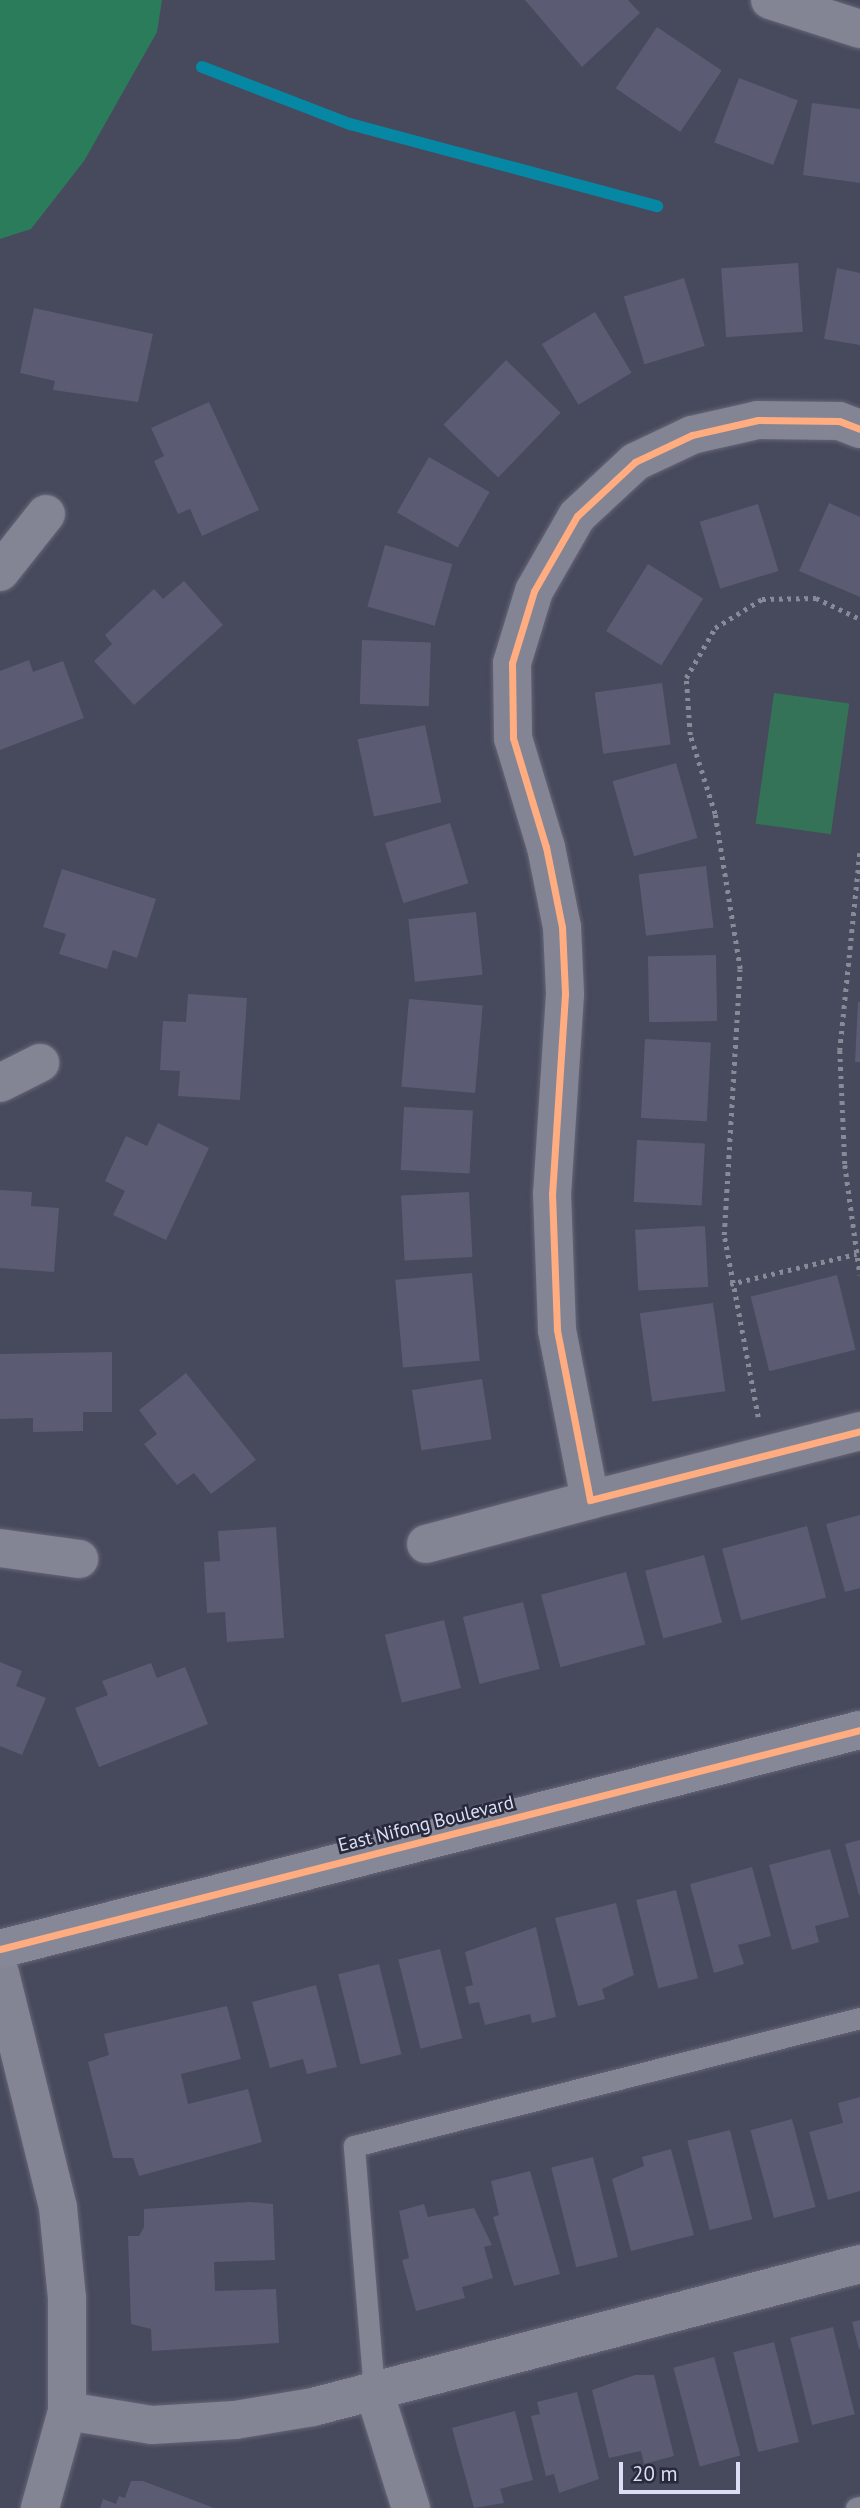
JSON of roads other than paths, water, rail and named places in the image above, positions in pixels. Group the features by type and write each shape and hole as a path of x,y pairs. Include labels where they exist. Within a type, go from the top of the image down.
{"street":[{"path":"770,0 860,29"},
{"path":"590,1500 557,1330 552,1193 565,994 562,927 546,847 513,738 512,663 534,591 577,516 635,462 692,435 758,420 839,421 860,429"},
{"path":"0,572 46,514"},
{"path":"0,1083 40,1063"},
{"path":"426,1544 860,1431"},
{"path":"0,1548 79,1559"},
{"name":"East Nifong Boulevard","path":"0,1949 860,1730"},
{"path":"0,1973 58,2208 67,2298 67,2411 40,2508"},
{"path":"67,2411 152,2425 235,2420 374,2391 860,2264"},
{"path":"374,2391 411,2508"}],"lane":[{"path":"374,2391 354,2146 860,2018"}],"waterway":[{"path":"202,67 350,124 657,206"}]}
